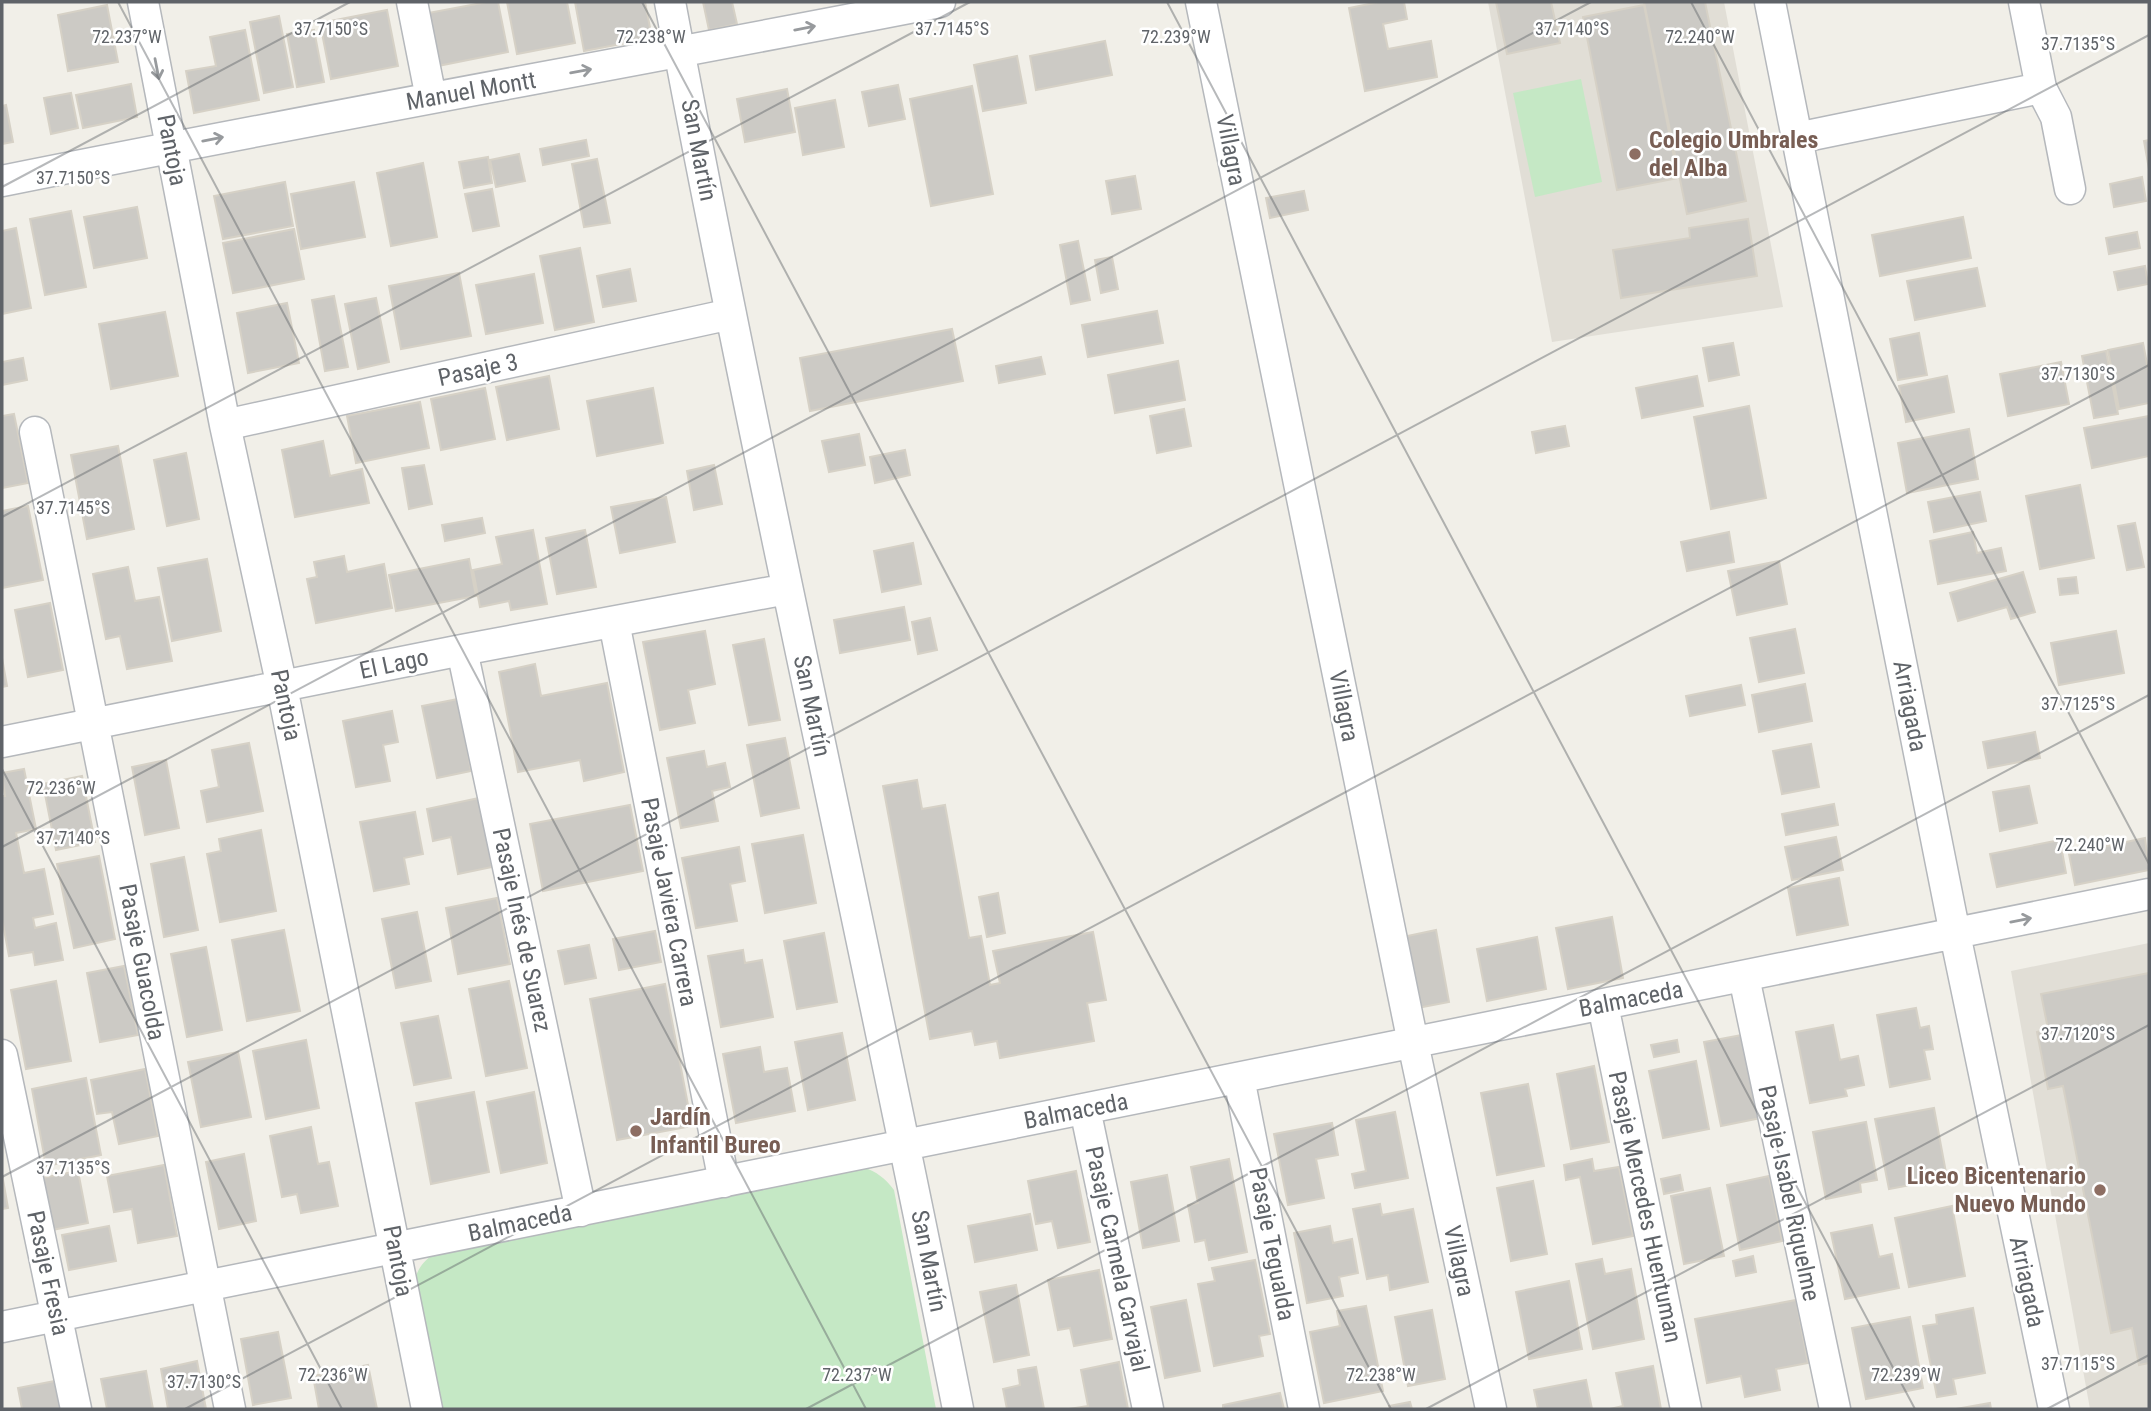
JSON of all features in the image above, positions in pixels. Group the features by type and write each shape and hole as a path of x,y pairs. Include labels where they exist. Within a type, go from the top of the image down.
{"street":[{"name":"Pantoja","path":"144,2 225,425 282,687 427,1409"},
{"path":"412,2 431,98"},
{"name":"San Martín","path":"670,2 731,314 906,1145 958,1409"},
{"name":"Manuel Montt","path":"2,181 172,146 940,2"},
{"name":"Villagra","path":"1201,2 1490,1409"},
{"name":"Arriagada","path":"1770,2 1955,934 2053,1409"},
{"path":"2024,2 2041,88 2056,117 2070,189"},
{"path":"1797,138 2041,88"},
{"name":"Pasaje 3","path":"225,425 731,314"},
{"name":"Pasaje Guacolda","path":"35,432 230,1409"},
{"name":"El Lago","path":"2,742 462,650 788,589"},
{"name":"Pasaje Javiera Carrera","path":"614,622 724,1182"},
{"name":"Pasaje Inés de Suarez","path":"462,650 581,1211"},
{"name":"Balmaceda","path":"2,1327 2149,894"},
{"name":"Pasaje Isabel Riquelme","path":"1744,976 1835,1409"},
{"name":"Pasaje Mercedes Huentuman","path":"1603,1005 1686,1409"},
{"name":"Pasaje Fresia","path":"2,1055 76,1409"},
{"name":"Pasaje Tegualda","path":"1239,1078 1304,1409"},
{"name":"Pasaje Carmela Carvajal","path":"1085,1109 1148,1409"}],"shaded area":[{"name":"Colegio Umbrales del Alba","path":"1488,2 1724,2 1783,307 1552,342"},
{"name":"Liceo Bicentenario Nuevo Mundo","path":"2149,943 2149,1409 2090,1409 2011,971"}],"green space":[{"path":"1581,79 1602,182 1535,197 1513,93"},
{"path":"863,1167 880,1176 894,1190 936,1409 439,1409 414,1283 420,1267 432,1255"}],"building":[{"path":"498,2 508,52 433,67 423,14"},
{"path":"507,2 567,2 575,43 517,54"},
{"path":"575,2 645,2 652,38 584,51"},
{"path":"703,2 732,2 737,24 709,30"},
{"path":"1379,2 1404,2 1407,19 1383,24 1388,49 1431,41 1437,77 1365,91 1349,8"},
{"path":"1496,2 1551,2 1560,43 1507,54"},
{"path":"1644,2 1705,2 1746,201 1687,214"},
{"path":"107,5 118,62 68,71 58,15"},
{"path":"1644,5 1678,178 1617,190 1583,17"},
{"path":"387,10 398,66 331,79 320,23"},
{"path":"279,16 293,87 264,93 250,22"},
{"path":"245,30 259,100 194,113 186,71 216,66 210,37"},
{"path":"314,30 324,82 297,87 287,34"},
{"path":"1105,41 1112,75 1036,90 1030,56"},
{"path":"1017,56 1026,103 983,111 974,65"},
{"path":"131,84 137,117 83,128 76,95"},
{"path":"898,85 905,119 869,126 862,92"},
{"path":"972,86 993,194 931,206 910,99"},
{"path":"787,89 795,132 745,142 737,99"},
{"path":"71,93 78,128 51,134 44,98"},
{"path":"835,100 844,147 803,155 795,108"},
{"path":"6,105 13,142 2,144 2,106"},
{"path":"586,140 589,156 543,165 540,149"},
{"path":"2149,140 2149,169 2144,141"},
{"path":"519,154 525,181 496,187 490,160"},
{"path":"488,157 492,183 464,188 459,162"},
{"path":"597,159 610,223 584,227 572,164"},
{"path":"423,163 437,237 391,246 377,173"},
{"path":"1135,176 1141,209 1112,214 1106,181"},
{"path":"2142,177 2146,201 2114,207 2110,184"},
{"path":"285,182 293,226 223,239 214,196"},
{"path":"354,182 365,237 301,249 291,194"},
{"path":"492,189 499,226 473,231 465,194"},
{"path":"1304,191 1308,210 1270,218 1266,198"},
{"path":"137,207 147,258 94,268 84,217"},
{"path":"71,211 86,287 45,295 30,219"},
{"path":"1963,217 1971,258 1880,276 1872,235"},
{"path":"1748,219 1757,276 1621,298 1613,250 1690,238 1689,228"},
{"path":"16,228 31,308 2,314 2,231"},
{"path":"294,229 304,279 233,293 223,243"},
{"path":"2137,232 2140,248 2109,254 2106,238"},
{"path":"1078,241 1090,300 1071,304 1060,245"},
{"path":"580,248 594,322 555,330 540,256"},
{"path":"1112,257 1118,289 1101,293 1095,260"},
{"path":"2145,266 2148,284 2118,290 2114,272"},
{"path":"1977,268 1985,306 1915,320 1907,281"},
{"path":"630,269 636,301 603,307 597,276"},
{"path":"459,273 471,336 401,349 389,286"},
{"path":"534,274 543,323 486,334 476,285"},
{"path":"334,296 348,367 325,371 312,300"},
{"path":"376,298 389,362 358,369 345,304"},
{"path":"287,303 299,363 248,373 237,313"},
{"path":"1157,311 1163,343 1088,357 1082,325"},
{"path":"165,312 178,376 111,389 99,324"},
{"path":"952,329 963,381 810,411 800,358"},
{"path":"1919,333 1927,375 1898,380 1890,339"},
{"path":"1733,343 1739,375 1709,381 1703,348"},
{"path":"2143,343 2149,374 2149,403 2119,409 2108,350"},
{"path":"2106,351 2118,414 2094,418 2082,356"},
{"path":"1041,357 1045,374 999,383 996,366"},
{"path":"23,358 27,380 2,385 2,362"},
{"path":"1178,361 1185,400 1115,413 1108,375"},
{"path":"2061,362 2069,404 2008,416 2000,374"},
{"path":"549,376 559,429 507,440 496,387"},
{"path":"1697,376 1703,406 1642,418 1636,388"},
{"path":"1947,376 1954,412 1906,422 1899,386"},
{"path":"485,388 495,439 441,450 431,399"},
{"path":"653,388 663,443 597,456 587,401"},
{"path":"420,402 429,448 356,463 347,416"},
{"path":"1749,406 1766,498 1711,509 1694,417"},
{"path":"1184,409 1191,446 1157,453 1150,416"},
{"path":"14,414 28,483 2,488 2,416"},
{"path":"2149,416 2149,456 2092,468 2084,428"},
{"path":"1565,426 1569,446 1536,453 1532,432"},
{"path":"1969,429 1978,479 1907,493 1898,443"},
{"path":"859,434 865,465 829,472 822,441"},
{"path":"323,441 330,476 362,469 369,503 295,517 282,450"},
{"path":"118,446 134,529 87,539 71,455"},
{"path":"905,450 910,475 875,483 870,457"},
{"path":"186,453 199,519 167,526 154,460"},
{"path":"424,465 432,504 409,509 402,468"},
{"path":"714,465 722,504 694,510 687,471"},
{"path":"2080,485 2094,558 2040,569 2026,496"},
{"path":"1980,492 1986,521 1934,532 1928,502"},
{"path":"666,497 675,542 620,553 611,507"},
{"path":"28,506 43,580 2,588 2,511"},
{"path":"482,518 485,533 445,541 442,525"},
{"path":"2135,523 2144,567 2127,570 2118,526"},
{"path":"533,530 547,604 511,610 509,601 480,607 473,570 502,564 496,537"},
{"path":"585,530 596,587 557,594 546,538"},
{"path":"1729,532 1734,562 1687,571 1681,542"},
{"path":"1973,532 1977,553 2001,548 2006,571 1938,584 1930,541"},
{"path":"913,543 921,584 882,592 874,551"},
{"path":"344,556 347,572 384,564 392,608 316,623 307,579 317,577 314,562"},
{"path":"207,559 221,631 172,641 158,568"},
{"path":"469,559 476,596 396,611 389,575"},
{"path":"1779,561 1787,604 1737,615 1728,571"},
{"path":"128,567 135,601 159,597 172,661 127,669 120,636 106,639 93,574"},
{"path":"2023,572 2035,612 2011,619 2007,607 1958,621 1950,593"},
{"path":"2076,577 2078,593 2060,595 2058,579"},
{"path":"50,603 63,670 28,677 15,610"},
{"path":"904,607 910,640 840,653 834,620"},
{"path":"930,618 937,650 918,654 912,622"},
{"path":"1795,629 1804,673 1759,682 1750,638"},
{"path":"705,631 715,684 688,690 695,723 660,730 643,642"},
{"path":"2116,631 2124,673 2059,685 2051,643"},
{"path":"764,639 780,720 749,725 733,645"},
{"path":"2,658 7,686 2,687"},
{"path":"535,664 541,696 607,683 624,772 584,781 580,760 518,772 499,672"},
{"path":"1805,684 1812,721 1759,732 1752,695"},
{"path":"1741,685 1745,705 1690,716 1686,696"},
{"path":"458,699 471,771 437,778 422,706"},
{"path":"392,711 398,742 383,745 390,781 356,787 343,721"},
{"path":"2035,732 2040,758 1988,768 1983,742"},
{"path":"785,738 799,808 761,816 747,745"},
{"path":"249,743 263,811 207,822 201,791 219,787 212,750"},
{"path":"1811,744 1819,787 1782,794 1773,751"},
{"path":"704,751 707,767 725,763 730,787 712,791 718,821 681,828 667,758"},
{"path":"166,760 179,828 145,835 132,767"},
{"path":"24,769 36,829 16,833 24,873 44,869 53,914 33,918 35,928 56,923 63,960 35,965 33,952 9,956 2,919 2,796 5,796 2,773"},
{"path":"82,776 95,842 56,850 43,784"},
{"path":"917,780 922,809 945,805 969,938 981,936 990,985 1000,983 993,951 1093,932 1106,1000 1087,1003 1094,1041 1000,1058 997,1041 975,1045 972,1031 930,1039 883,786"},
{"path":"2029,786 2037,823 2000,831 1993,792"},
{"path":"479,798 492,867 458,874 451,837 433,841 427,809"},
{"path":"1834,804 1838,825 1786,835 1782,814"},
{"path":"630,805 643,871 543,891 530,824"},
{"path":"415,812 423,854 404,858 409,884 374,891 360,822"},
{"path":"261,830 276,911 220,922 207,854 221,851 219,839"},
{"path":"803,835 816,903 765,913 752,844"},
{"path":"1836,837 1843,870 1792,880 1785,847"},
{"path":"2145,838 2149,870 2075,885 2069,854"},
{"path":"2060,840 2066,873 1997,887 1990,854"},
{"path":"739,847 745,881 730,884 737,921 696,928 682,858"},
{"path":"99,856 115,939 74,948 57,864"},
{"path":"184,857 198,930 164,937 151,864"},
{"path":"1839,878 1848,925 1797,935 1788,888"},
{"path":"998,893 1005,933 987,937 979,897"},
{"path":"497,898 510,964 458,974 446,908"},
{"path":"417,912 431,981 396,988 382,919"},
{"path":"1612,917 1623,978 1568,989 1556,928"},
{"path":"284,930 300,1011 247,1021 232,940"},
{"path":"1436,930 1449,1002 1412,1009 1398,938"},
{"path":"655,931 661,962 619,970 613,939"},
{"path":"824,933 837,1002 797,1009 784,941"},
{"path":"1537,937 1546,989 1487,1001 1477,949"},
{"path":"589,945 596,978 565,984 558,951"},
{"path":"206,947 222,1030 187,1037 171,954"},
{"path":"743,950 745,963 762,960 773,1017 721,1027 708,956"},
{"path":"124,966 138,1035 100,1042 87,973"},
{"path":"2149,973 2149,1363 2139,1365 2132,1328 2111,1333 2063,1086 2048,1089 2037,1032 2048,1029 2041,994"},
{"path":"56,981 71,1061 26,1069 11,990"},
{"path":"509,981 527,1068 486,1076 469,989"},
{"path":"665,984 692,1126 617,1140 590,999"},
{"path":"1916,1008 1920,1028 1929,1026 1933,1049 1924,1050 1930,1079 1890,1087 1877,1015"},
{"path":"438,1016 451,1078 414,1085 401,1023"},
{"path":"1833,1025 1840,1060 1858,1056 1864,1085 1845,1089 1847,1096 1810,1103 1796,1032"},
{"path":"842,1033 855,1100 808,1110 795,1042"},
{"path":"1742,1035 1748,1069 1757,1068 1766,1117 1721,1126 1704,1042"},
{"path":"306,1040 319,1108 266,1119 253,1051"},
{"path":"1677,1040 1679,1052 1654,1057 1651,1045"},
{"path":"760,1047 764,1072 787,1068 795,1111 736,1123 723,1054"},
{"path":"238,1052 251,1117 201,1127 188,1062"},
{"path":"1696,1061 1709,1129 1663,1138 1649,1071"},
{"path":"1594,1066 1609,1142 1571,1149 1557,1074"},
{"path":"145,1069 158,1136 119,1144 112,1112 97,1114 91,1080"},
{"path":"86,1078 101,1155 46,1166 32,1089"},
{"path":"1528,1084 1544,1166 1497,1175 1481,1093"},
{"path":"474,1092 489,1172 431,1184 416,1103"},
{"path":"534,1092 547,1163 501,1173 487,1102"},
{"path":"1934,1108 1947,1178 1889,1189 1875,1119"},
{"path":"1395,1112 1408,1178 1355,1188 1352,1174 1366,1171 1356,1120"},
{"path":"1866,1122 1877,1180 1860,1183 1861,1192 1826,1199 1813,1132"},
{"path":"1332,1123 1338,1155 1316,1159 1324,1198 1288,1205 1274,1134"},
{"path":"311,1127 318,1164 329,1162 338,1206 301,1213 297,1194 282,1197 270,1136"},
{"path":"244,1154 256,1221 219,1229 206,1162"},
{"path":"1229,1159 1247,1252 1209,1260 1205,1240 1195,1242 1188,1205 1198,1203 1191,1167"},
{"path":"1592,1159 1594,1171 1619,1167 1633,1236 1593,1244 1580,1177 1566,1180 1564,1165"},
{"path":"164,1165 177,1236 138,1243 132,1209 114,1212 107,1176"},
{"path":"78,1171 88,1223 52,1230 42,1178"},
{"path":"1076,1171 1090,1242 1058,1248 1052,1221 1036,1224 1028,1181"},
{"path":"2,1174 8,1208 2,1209"},
{"path":"1167,1175 1179,1241 1143,1248 1131,1182"},
{"path":"1680,1175 1683,1190 1664,1194 1661,1179"},
{"path":"1769,1176 1782,1241 1740,1250 1727,1185"},
{"path":"1533,1181 1547,1254 1511,1261 1497,1188"},
{"path":"1710,1188 1724,1256 1684,1264 1671,1196"},
{"path":"1380,1204 1382,1215 1413,1209 1428,1282 1390,1290 1388,1275 1367,1279 1353,1209"},
{"path":"1952,1206 1965,1276 1909,1287 1895,1218"},
{"path":"1030,1214 1037,1250 975,1262 968,1226"},
{"path":"1872,1225 1879,1257 1892,1254 1899,1288 1845,1299 1831,1233"},
{"path":"109,1226 116,1261 69,1270 62,1235"},
{"path":"1330,1226 1333,1243 1352,1239 1358,1273 1339,1277 1343,1296 1307,1303 1294,1233"},
{"path":"1753,1256 1756,1272 1736,1276 1733,1261"},
{"path":"1602,1259 1605,1274 1631,1269 1644,1339 1593,1349 1576,1264"},
{"path":"1255,1260 1270,1334 1259,1336 1263,1356 1214,1366 1198,1284 1215,1281 1212,1268"},
{"path":"1099,1270 1112,1339 1074,1346 1070,1328 1058,1330 1048,1280"},
{"path":"1569,1281 1582,1349 1529,1359 1516,1292"},
{"path":"1016,1285 1029,1355 994,1362 980,1292"},
{"path":"1186,1300 1200,1371 1165,1378 1151,1307"},
{"path":"1796,1300 1808,1363 1776,1369 1780,1390 1745,1397 1741,1376 1707,1383 1695,1319"},
{"path":"1366,1306 1383,1391 1324,1403 1310,1332 1340,1326 1337,1311"},
{"path":"1973,1308 1985,1373 1953,1379 1956,1394 1937,1397 1923,1326 1937,1324 1936,1315"},
{"path":"1432,1310 1445,1379 1408,1386 1395,1317"},
{"path":"1910,1317 1923,1388 1866,1399 1852,1328"},
{"path":"278,1332 291,1398 253,1405 241,1339"},
{"path":"197,1361 206,1409 168,1409 161,1369"},
{"path":"1119,1362 1128,1409 1069,1409 1088,1406 1081,1370"},
{"path":"368,1365 377,1409 319,1409 313,1376"},
{"path":"1653,1366 1661,1409 1610,1409 1623,1406 1616,1373"},
{"path":"1036,1367 1044,1409 1007,1409 1003,1389 1020,1385 1018,1370"},
{"path":"146,1371 153,1409 107,1409 101,1379"},
{"path":"1586,1380 1592,1409 1538,1409 1534,1390"},
{"path":"55,1381 61,1409 22,1409 18,1388"},
{"path":"1280,1393 1284,1409 1223,1409 1223,1405"},
{"path":"1410,1402 1412,1409 1390,1409 1389,1406"},
{"path":"1990,1403 1991,1409 1956,1409"}],"place":[{"name":"Colegio Umbrales del Alba","path":"1635,154"},
{"name":"Jardín Infantil Bureo","path":"636,1131"},
{"name":"Liceo Bicentenario Nuevo Mundo","path":"2100,1190"}]}
